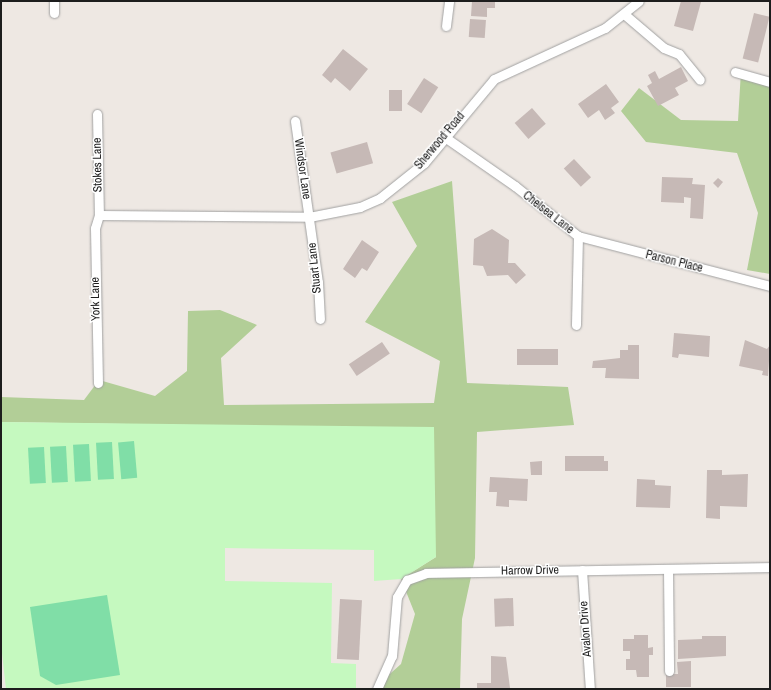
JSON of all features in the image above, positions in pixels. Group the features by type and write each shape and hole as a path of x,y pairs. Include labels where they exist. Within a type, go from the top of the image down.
{"street":[{"path":"54,1 54,13"},
{"path":"446,26 449,1"},
{"name":"Sherwood Road","path":"99,215 309,217 360,207 380,198 424,163 494,79 572,44 624,14 639,1"},
{"path":"624,14 664,48 679,54 700,80"},
{"path":"735,72 770,82"},
{"name":"Stokes Lane","path":"97,114 99,215"},
{"name":"Windsor Lane","path":"295,121 309,217"},
{"name":"Chelsea Lane","path":"446,138 515,186 578,236 576,326"},
{"name":"York Lane","path":"98,383 95,228 99,215"},
{"name":"Stuart Lane","path":"309,217 318,282 320,319"},
{"name":"Parson Place","path":"578,236 770,286"},
{"name":"Harrow Drive","path":"377,689 392,656 397,597 407,580 426,572 770,567"},
{"path":"668,569 669,671"},
{"name":"Avalon Drive","path":"582,570 590,689"}],"green space":[{"path":"741,71 770,80 770,274 747,270 758,213 737,153 646,142 621,111 639,88 681,120 738,121"},
{"path":"452,181 467,383 568,387 574,425 477,432 475,558 462,619 460,689 373,689 401,664 415,614 401,579 436,557 190,425 1,422 1,397 84,400 99,380 155,396 187,371 188,311 220,310 257,325 221,358 224,405 434,403 440,361 365,322 417,246 392,202"},
{"path":"1,422 434,427 436,557 401,579 374,581 374,550 225,548 225,581 332,583 331,663 356,664 356,689 6,689 1,644"},
{"path":"134,441 137,478 121,479 118,442"},
{"path":"112,442 114,479 98,480 96,443"},
{"path":"89,444 91,481 75,482 73,445"},
{"path":"66,446 68,482 52,483 50,447"},
{"path":"44,447 46,483 30,484 28,448"},
{"path":"107,595 120,675 56,685 40,676 30,607"}],"building":[{"path":"472,1 495,1 495,8 487,8 487,17 471,16"},
{"path":"681,1 701,2 693,31 674,26"},
{"path":"754,13 770,17 758,62 743,59"},
{"path":"470,19 486,20 485,38 469,37"},
{"path":"343,49 368,69 350,91 335,78 331,83 322,75"},
{"path":"681,67 688,81 675,88 679,95 658,106 647,86 652,83 648,75 655,71 659,79"},
{"path":"424,78 438,87 421,113 407,104"},
{"path":"606,84 619,102 611,108 615,113 605,120 599,110 588,118 578,104"},
{"path":"389,90 402,90 402,111 389,111"},
{"path":"532,108 546,124 528,139 515,123"},
{"path":"367,142 373,163 337,174 330,152"},
{"path":"574,159 591,177 581,187 564,169"},
{"path":"662,177 693,178 692,184 705,185 703,219 690,218 691,198 684,197 684,203 661,202"},
{"path":"718,178 723,182 718,188 713,183"},
{"path":"492,229 509,240 508,263 515,263 526,275 516,284 508,275 487,276 483,266 473,265 474,239"},
{"path":"362,240 379,252 367,271 362,268 355,278 343,269"},
{"path":"674,333 710,336 709,357 679,354 678,358 672,357"},
{"path":"745,340 767,349 770,345 768,376 762,375 763,371 739,366"},
{"path":"382,342 390,354 357,376 349,364"},
{"path":"628,345 639,345 639,379 605,378 606,368 592,368 593,361 620,358 620,350 628,350"},
{"path":"517,349 558,349 558,365 517,365"},
{"path":"565,456 604,456 604,461 608,461 608,471 565,471"},
{"path":"542,461 542,475 531,475 530,462"},
{"path":"707,470 722,470 722,475 748,474 747,507 720,506 720,519 706,518"},
{"path":"490,477 528,479 527,501 509,500 509,507 496,506 497,492 489,492"},
{"path":"637,479 655,480 655,485 671,486 670,508 636,507"},
{"path":"513,598 514,626 495,627 494,599"},
{"path":"340,599 362,600 359,660 337,659"},
{"path":"634,635 648,635 648,648 653,647 653,655 649,655 649,677 637,677 636,670 626,670 626,659 630,659 630,651 623,651 623,639 634,639"},
{"path":"702,636 726,636 726,656 678,659 678,640 702,639"},
{"path":"491,656 506,657 510,688 477,689 477,683 491,683"},
{"path":"691,661 691,687 666,687 666,674 678,674 677,662"}]}
